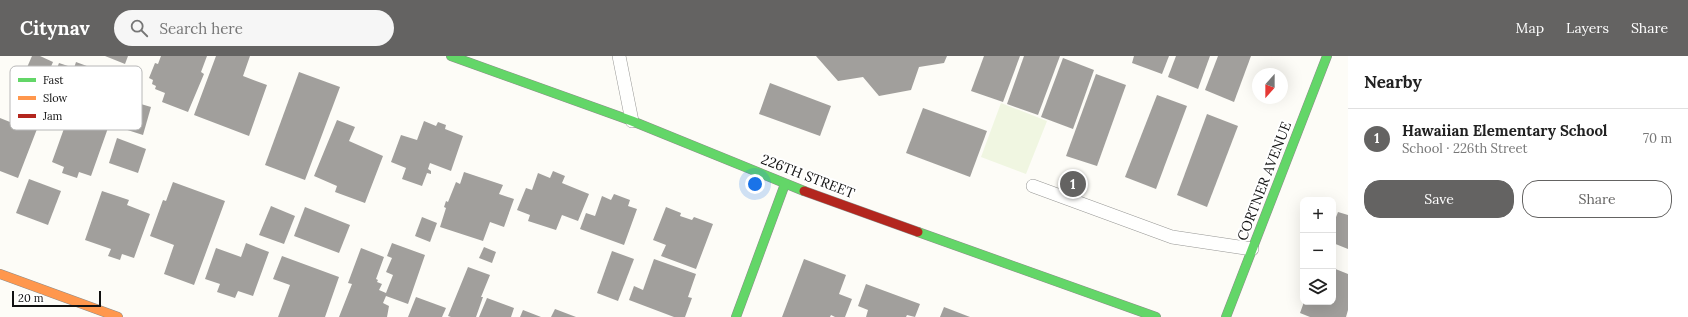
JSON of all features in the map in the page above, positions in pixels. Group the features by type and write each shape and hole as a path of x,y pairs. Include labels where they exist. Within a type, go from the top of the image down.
{"street":[{"name":"226TH STREET","path":"451,56 632,121 785,184 1156,317"},
{"name":"CORTNER AVENUE","path":"1226,317 1327,56"},
{"path":"736,317 785,184"},
{"path":"0,274 118,317"}],"lane":[{"path":"618,56 632,121"},
{"path":"1033,186 1172,237 1252,249"}],"green space":[{"path":"1001,103 1047,121 1026,174 981,157"}],"building":[{"path":"32,56 40,56 53,62 51,66 28,66"},
{"path":"105,56 128,56 125,64"},
{"path":"161,56 207,56 201,72 204,74 188,112 162,102 165,93 155,89 156,86 152,84 153,80 149,78 155,63 158,64"},
{"path":"216,56 250,56 243,76 267,85 249,136 194,115"},
{"path":"816,56 947,56 944,63 919,67 911,90 879,96 863,77 838,81"},
{"path":"984,56 1020,56 1003,102 971,91"},
{"path":"1024,56 1060,56 1038,115 1007,104"},
{"path":"1134,56 1169,56 1162,74 1132,63"},
{"path":"1176,56 1210,56 1198,89 1168,77"},
{"path":"1218,56 1251,56 1234,102 1205,90"},
{"path":"1063,58 1094,70 1073,129 1041,117"},
{"path":"76,62 87,66 75,66"},
{"path":"59,63 68,66 58,66"},
{"path":"299,72 340,87 305,180 265,165"},
{"path":"1096,74 1126,85 1097,166 1066,156"},
{"path":"770,83 831,106 820,136 759,114"},
{"path":"1157,95 1187,106 1156,189 1125,177"},
{"path":"142,104 151,107 143,135 127,130 142,130"},
{"path":"923,108 987,131 970,177 906,153"},
{"path":"1207,114 1238,126 1207,207 1177,195"},
{"path":"0,118 10,122 10,130 37,130 18,178 0,171"},
{"path":"337,120 355,127 349,141 383,156 365,203 335,192 337,186 314,176"},
{"path":"424,121 436,126 438,122 446,125 445,129 463,136 451,171 430,163 428,169 431,171 431,174 427,173 422,186 402,179 406,168 391,162 401,135 417,140"},
{"path":"63,130 107,130 91,176 79,172 77,178 62,173 64,167 52,162"},
{"path":"117,138 146,149 138,173 109,163"},
{"path":"553,171 565,176 562,183 589,194 578,221 562,215 556,230 528,221 530,215 517,210 526,188 532,190 538,173 550,178"},
{"path":"464,172 503,185 499,194 514,199 504,227 490,222 483,241 440,227 446,208 444,207 446,201 448,202 456,182 460,184"},
{"path":"29,179 61,191 48,225 16,213"},
{"path":"173,182 225,201 194,285 164,274 174,245 150,236 163,200 166,201"},
{"path":"102,191 129,200 127,205 150,214 134,258 122,254 120,260 108,256 111,249 85,240"},
{"path":"614,194 630,200 628,206 637,209 624,245 580,229 586,213 595,216 602,196 611,200"},
{"path":"271,206 295,216 284,244 259,235"},
{"path":"305,207 350,225 339,253 294,236"},
{"path":"666,207 681,213 680,216 692,220 694,217 713,224 696,269 661,256 666,245 653,240"},
{"path":"1338,212 1348,215 1348,249 1336,244 1336,217"},
{"path":"422,217 437,223 430,242 415,236"},
{"path":"246,243 269,252 253,296 238,291 235,298 217,292 220,284 205,279 216,248 241,257"},
{"path":"392,243 425,255 408,304 386,296 383,303 389,306 387,317 339,317 352,284 348,283 361,248 384,257 376,279 378,280 377,282 382,284 379,290 386,293 393,275 386,272 392,258 387,256"},
{"path":"484,247 496,252 492,263 479,258"},
{"path":"612,251 634,259 618,301 597,293"},
{"path":"282,256 339,277 325,317 278,317 290,285 273,279"},
{"path":"654,259 696,274 688,297 692,298 685,317 674,317 629,300 634,286 643,290"},
{"path":"804,259 846,275 839,294 852,299 845,317 835,317 831,315 830,317 782,317"},
{"path":"468,267 490,275 481,297 483,297 476,317 448,316"},
{"path":"1336,269 1348,274 1348,310 1346,317 1310,317 1300,313 1303,305 1336,305"},
{"path":"866,284 920,304 915,317 907,315 906,317 866,317 868,310 858,306"},
{"path":"416,297 446,308 442,317 408,317"},
{"path":"487,298 514,308 511,317 479,317"},
{"path":"944,307 970,317 940,317"},
{"path":"555,309 576,317 551,317"},
{"path":"523,310 541,317 520,317"}],"traffic: fast":[{"path":"451,56 632,121 804,191"},
{"path":"1226,317 1327,56"},
{"path":"736,317 785,184"},
{"path":"918,232 1156,317"}],"traffic: slow":[{"path":"0,274 118,317"}],"traffic: jam":[{"path":"804,191 918,232"}],"place":[{"name":"Hawaiian Elementary School","path":"1073,184"}]}
